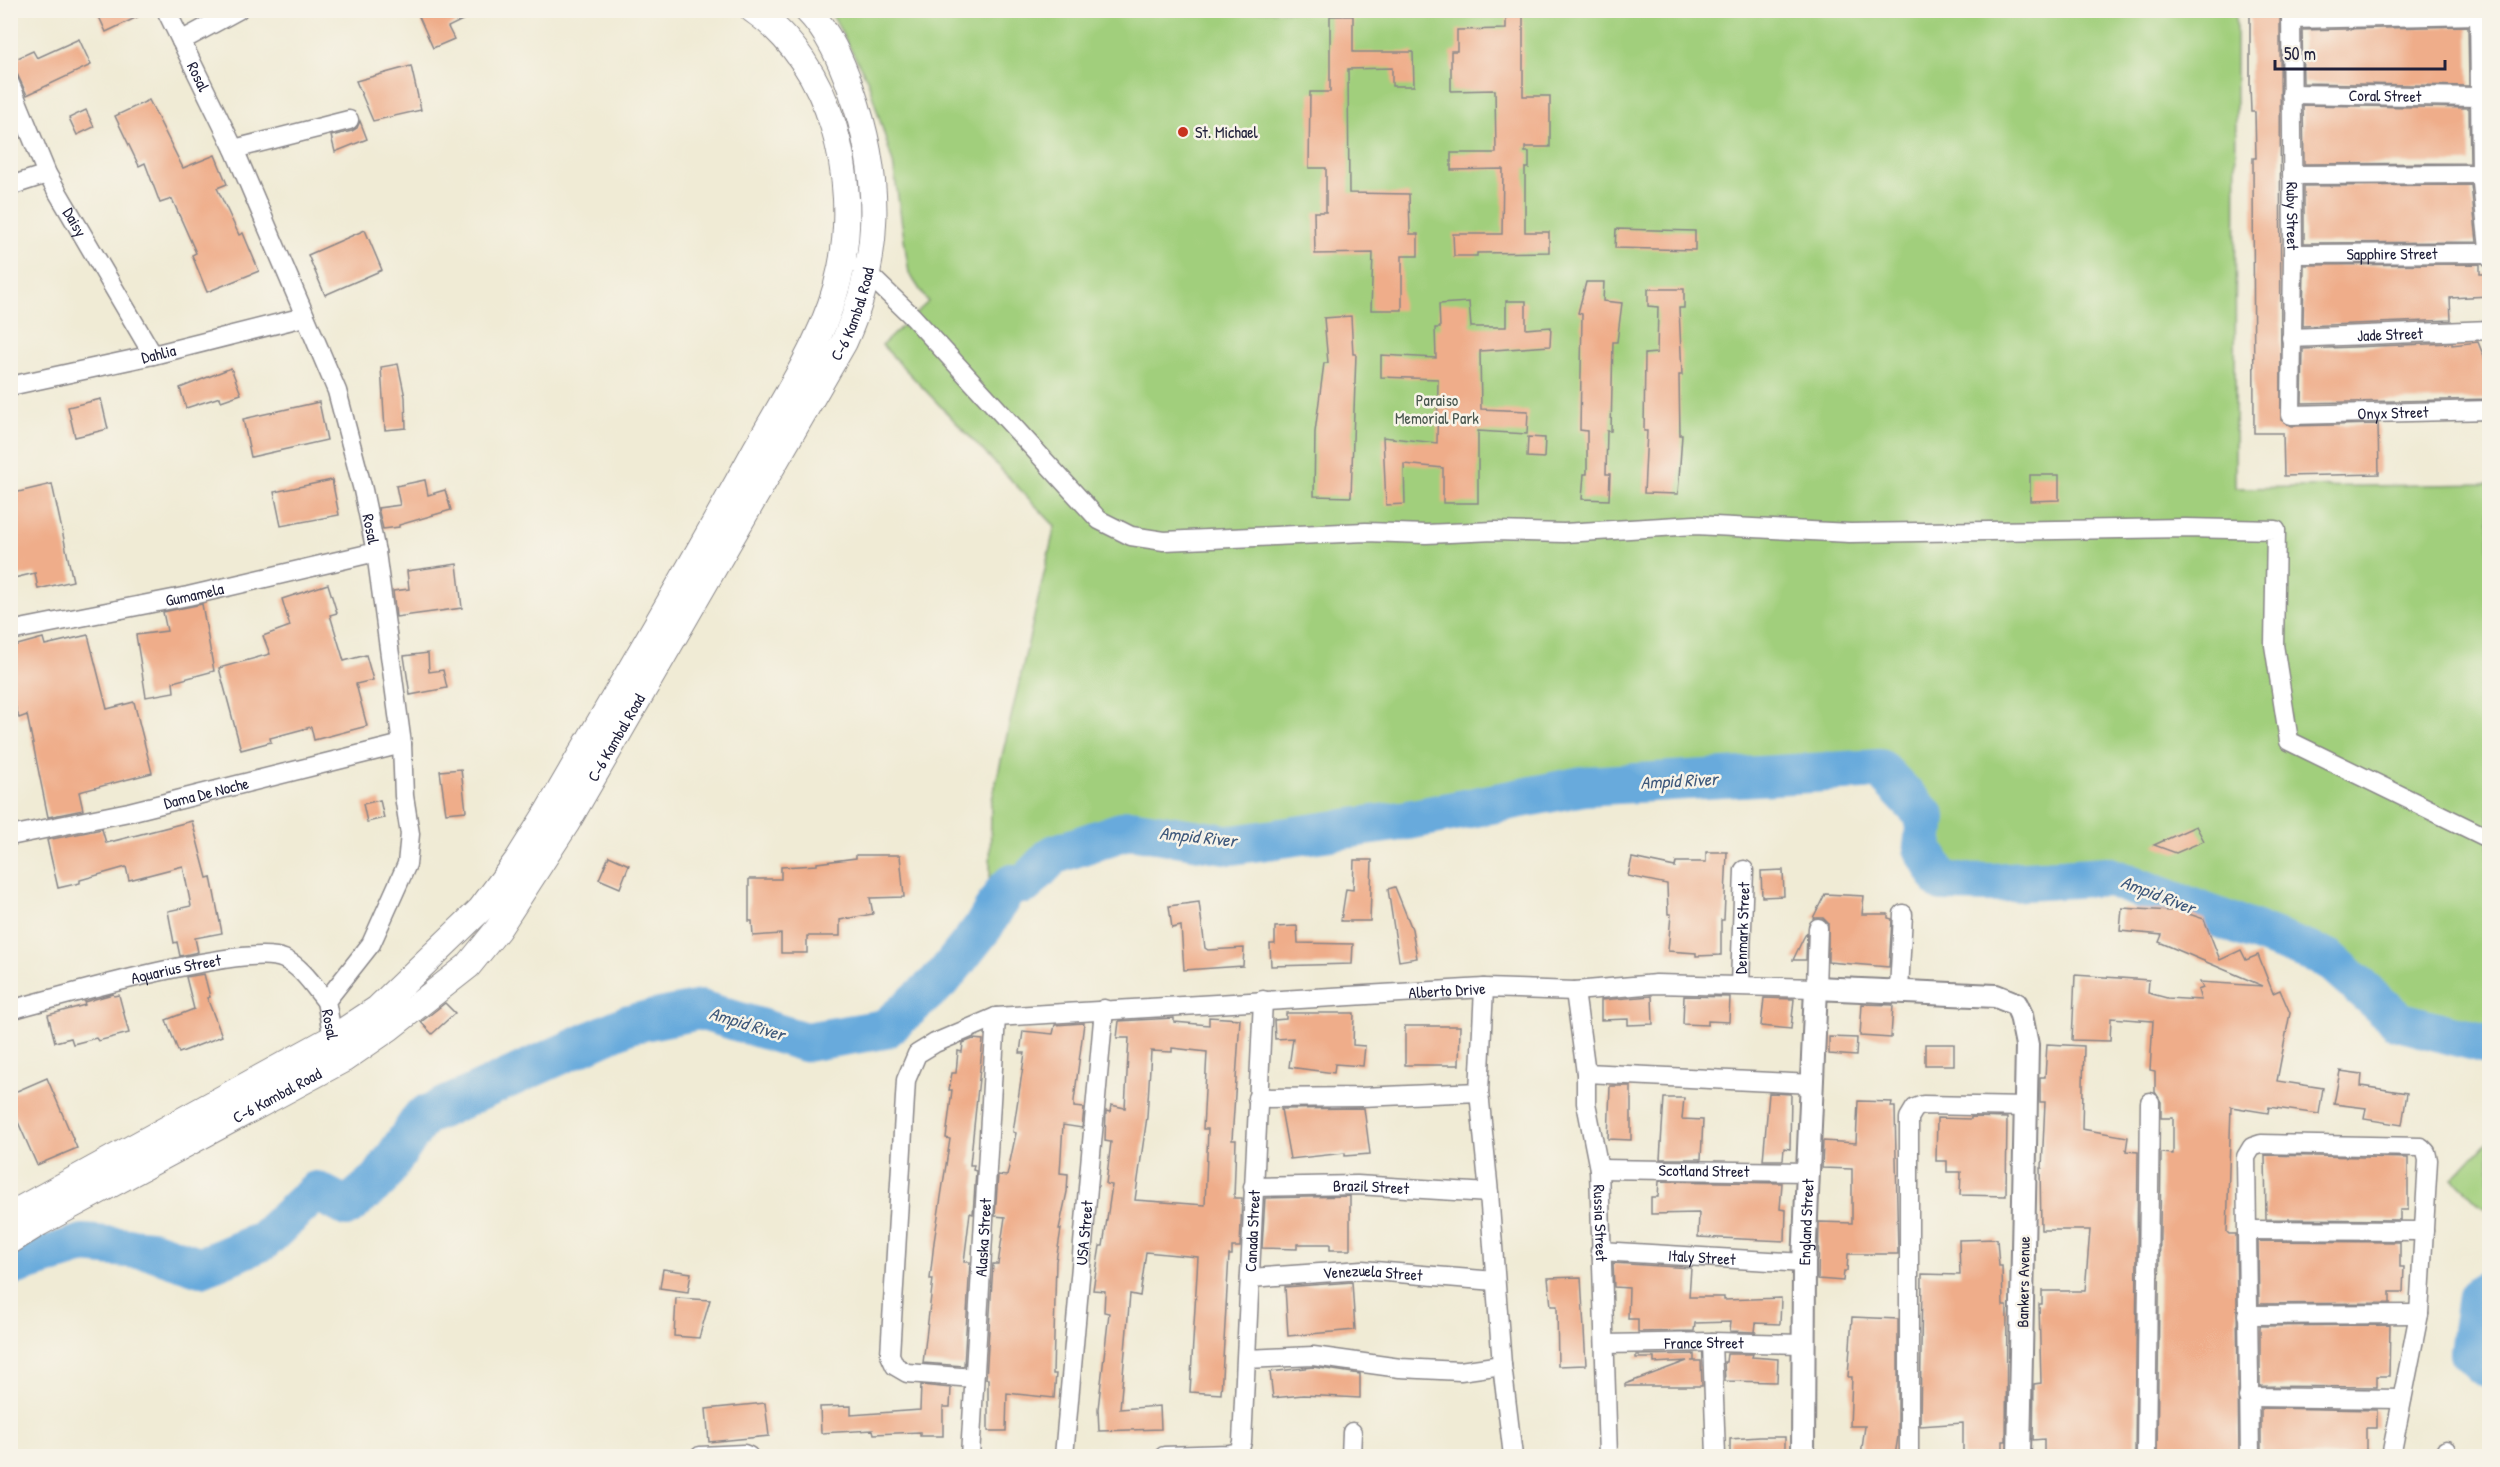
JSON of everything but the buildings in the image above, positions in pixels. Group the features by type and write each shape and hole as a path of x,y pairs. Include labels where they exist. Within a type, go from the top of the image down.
{"main road":[{"name":"C-6 Kambal Road","path":"10,1240 339,1049 377,1009 481,909 518,861 726,505 828,312 844,252 847,211 844,175 832,124 819,89 795,50 776,29 753,10"},
{"name":"C-6 Kambal Road","path":"10,1215 339,1049 389,1028 468,966 498,929 566,824 855,320 869,273 873,242 873,180 861,116 845,72 829,38 807,10"}],"street":[{"name":"Rosal","path":"166,10 234,149 337,391 363,490 376,552 402,744 404,796 410,834 407,864 371,944 326,1001 339,1049"},
{"path":"181,41 238,10"},
{"path":"2291,15 2479,13 2481,174 2490,258"},
{"name":"Ruby Street","path":"2291,15 2293,254 2290,411 2295,416"},
{"name":"Daisy","path":"10,84 47,174 153,355"},
{"name":"Coral Street","path":"2291,94 2479,97"},
{"path":"234,149 349,120"},
{"path":"10,186 47,174"},
{"path":"2292,175 2481,174"},
{"path":"844,252 913,316 1099,520 1131,536 1164,541 1366,532 1564,533 1695,525 1850,533 2185,528 2276,530 2274,645 2289,741 2490,839"},
{"name":"Sapphire Street","path":"2293,254 2489,253"},
{"name":"Dahlia","path":"10,386 153,355 304,317"},
{"name":"Jade Street","path":"2291,338 2490,330"},
{"name":"Onyx Street","path":"2295,416 2490,410"},
{"name":"Gumamela","path":"10,631 188,596 376,552"},
{"name":"Dama De Noche","path":"10,836 129,812 402,744"},
{"name":"Denmark Street","path":"1740,985 1744,870"},
{"path":"1899,990 1903,914"},
{"path":"1816,988 1818,928"},
{"name":"Aquarius Street","path":"10,1010 197,963 263,955 284,958 301,971 326,1001"},
{"name":"Alberto Drive","path":"974,1378 907,1373 895,1366 890,1355 906,1080 916,1054 935,1043 996,1017 1484,988 1575,991 1656,984 1899,990"},
{"path":"1484,988 1479,1092 1502,1365 1513,1456"},
{"name":"England Street","path":"1803,1456 1804,1263 1816,988"},
{"name":"Bankers Avenue","path":"1899,990 1996,996 2016,1004 2021,1015 2027,1045 2027,1107 2019,1456"},
{"name":"Russia Street","path":"1575,991 1586,1073 1586,1103 1599,1169 1608,1456"},
{"name":"Canada Street","path":"1164,1456 1229,1454 1239,1452 1242,1442 1263,1000"},
{"name":"USA Street","path":"1064,1456 1104,1009"},
{"name":"Alaska Street","path":"970,1456 996,1017"},
{"path":"1586,1073 1813,1084"},
{"path":"1257,1098 1361,1097 1479,1092"},
{"path":"2146,1456 2150,1102"},
{"path":"1909,1456 1910,1118 1915,1108 1923,1104 2027,1107"},
{"path":"2250,1456 2247,1314 2249,1230 2246,1157 2252,1148 2261,1144 2421,1147 2426,1152 2428,1160 2419,1314 2391,1456"},
{"name":"Scotland Street","path":"1599,1169 1808,1172"},
{"name":"Brazil Street","path":"1253,1187 1357,1185 1489,1193"},
{"path":"2249,1230 2424,1231"},
{"name":"Italy Street","path":"1600,1251 1804,1263"},
{"name":"Venezuela Street","path":"1250,1278 1362,1270 1496,1281"},
{"path":"2247,1314 2419,1314"},
{"path":"1712,1342 1716,1456"},
{"name":"France Street","path":"1606,1344 1712,1342 1802,1344"},
{"path":"1247,1359 1313,1356 1400,1368 1460,1371 1502,1365"},
{"path":"2248,1397 2402,1399"},
{"path":"1351,1456 1352,1432"},
{"path":"700,1456 744,1454 748,1456"}],"green space":[{"name":"Paraiso Memorial Park","path":"830,11 2236,11 2235,488 2489,484 2489,1045 2398,1021 2329,959 2107,876 1992,883 1942,882 1923,848 1925,817 1880,769 1583,786 1408,820 1232,845 1130,829 1053,855 1025,884 990,881 991,804 1055,526 882,345 928,302 909,273 893,163 868,81"},
{"path":"2489,1140 2489,1204 2484,1209 2453,1178"},
{"path":"2489,1289 2489,1368 2469,1352 2477,1297"}],"waterway":[{"name":"Ampid River","path":"10,1267 83,1244 151,1250 201,1267 263,1241 316,1191 347,1207 380,1179 422,1117 629,1024 700,1010 805,1042 885,1029 943,978 984,926 1004,892 1012,884 1025,884 1053,855 1130,829 1232,845 1408,820 1583,786 1880,769 1926,817 1923,848 1942,882 1992,883 2107,876 2329,959 2398,1021 2490,1045"},
{"path":"2490,1289 2477,1297 2469,1352 2485,1367 2490,1368"}],"place":[{"name":"St. Michael","path":"1183,132"}]}
